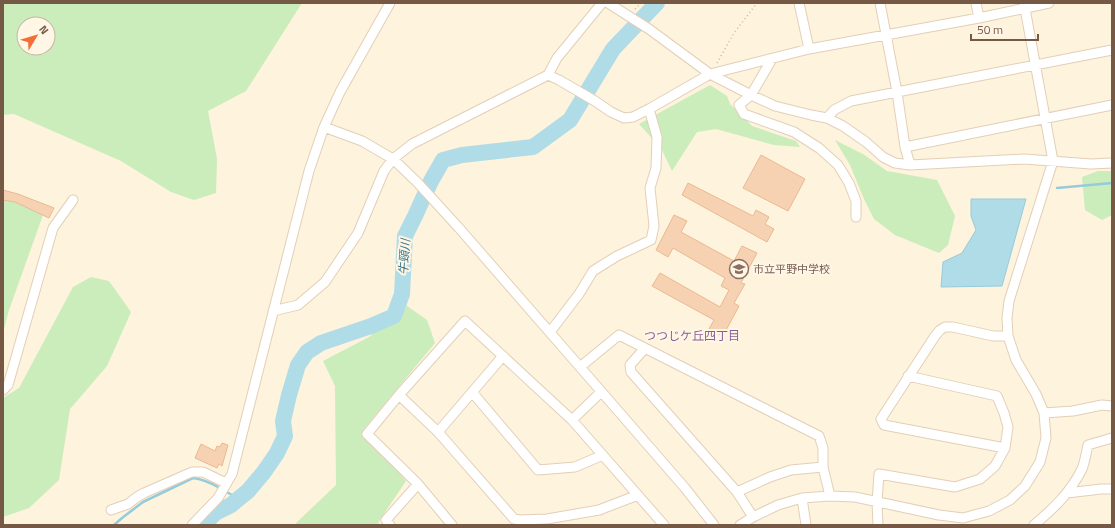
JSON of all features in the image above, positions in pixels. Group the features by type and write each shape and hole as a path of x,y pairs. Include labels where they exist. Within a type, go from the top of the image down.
{"street":[{"path":"192,525 218,498 232,474 309,171 324,127 340,92 390,3"},
{"path":"273,311 298,304 325,282 358,233 384,171 394,159 412,144 548,75 557,58 602,3"},
{"path":"608,3 649,29 710,74 750,95 776,106 827,118 843,126 866,142 883,157 895,163 910,165 1024,159 1091,164 1112,163"},
{"path":"799,3 809,49"},
{"path":"880,3 897,92 905,147 910,165"},
{"path":"976,3 979,18"},
{"path":"548,75 595,101 611,112 624,118 632,117 649,109 710,74 809,49 979,18 1024,5 1048,3"},
{"path":"740,525 778,505 802,498 830,496 855,497 939,515 963,518 989,511 1010,500 1025,486 1040,462 1046,438 1044,413 1036,394 1016,360 1008,336 1007,318 1009,302 1053,161 1024,5"},
{"path":"827,118 834,110 852,101 1112,50"},
{"path":"772,59 750,95 740,106 744,114 794,132 819,148 838,164 856,201 856,217"},
{"path":"905,147 1112,105"},
{"path":"550,332 579,294 593,271 617,256 651,240 654,226 650,188 656,168 657,137 649,109"},
{"path":"324,127 362,141 394,159 440,207 550,332 685,488 714,525"},
{"path":"3,390 8,385 53,228 73,200"},
{"path":"452,525 418,484 367,434 399,395 465,321 572,420 664,525"},
{"path":"1005,448 884,425 881,419 908,376 940,330 945,327 953,327 993,336 1008,336"},
{"path":"580,367 619,335 819,436 823,448 823,467 830,496"},
{"path":"645,348 630,365 631,372 737,492 753,517"},
{"path":"438,432 503,356"},
{"path":"878,525 879,474 955,487 980,479 995,466 1005,448 1008,427 997,396 908,376"},
{"path":"472,392 538,470 575,467 603,455"},
{"path":"572,420 601,392"},
{"path":"399,395 438,432 514,519 547,519 599,510 638,495"},
{"path":"1044,413 1073,412 1102,405 1112,406"},
{"path":"1034,525 1053,509 1068,493 1082,468 1088,445 1112,438"},
{"path":"737,492 770,477 791,470 823,467"},
{"path":"111,510 128,504 144,493 192,472 203,472 226,483"},
{"path":"390,525 386,520 418,484"},
{"path":"1068,493 1100,489 1112,490"},
{"path":"802,498 806,525"}],"path":[{"path":"710,74 734,33 757,3"}],"green space":[{"path":"3,3 302,3 246,91 208,111 217,159 216,193 194,200 171,192 121,161 14,114 3,115"},
{"path":"710,85 727,96 730,104 752,126 796,141 800,147 774,145 716,129 697,132 672,171 661,148 639,124"},
{"path":"835,140 863,154 887,171 937,180 955,216 948,245 939,253 895,235 874,219 850,165"},
{"path":"1098,171 1112,171 1112,215 1102,220 1085,210 1082,177"},
{"path":"3,200 15,202 43,215 9,310 3,333"},
{"path":"91,277 109,281 131,312 107,366 70,409 59,480 29,508 3,517 3,398 19,388 73,287"},
{"path":"403,303 427,320 435,343 363,430 406,481 379,521 378,525 294,525 336,485 335,386 323,361 369,337"}],"water":[{"path":"971,199 1026,199 1002,286 941,287 943,262 962,253 976,230 971,216"}],"building":[{"path":"761,155 805,179 788,211 743,188"},
{"path":"688,183 753,216 756,210 769,217 765,224 774,229 767,242 682,195"},
{"path":"3,190 18,194 54,208 49,218 15,202 3,200"},
{"path":"674,215 687,221 681,232 734,261 742,246 757,253 741,283 745,284 734,303 739,306 723,336 709,329 714,320 652,286 660,273 720,307 729,290 721,286 725,278 673,248 668,257 656,250"},
{"path":"222,443 228,445 222,466 219,464 217,468 195,458 201,444 215,451 217,446 220,447"}],"waterway":[{"name":"牛頸川","path":"204,525 215,513 231,505 248,491 277,453 285,436 283,421 289,395 298,365 307,352 321,343 371,326 394,316 402,294 405,236 431,181 443,160 462,155 533,147 570,120 613,49 657,3"},
{"path":"1057,188 1112,183"},
{"path":"114,525 143,502 193,478 200,479 220,488"},
{"path":"225,491 239,499"}],"place":[{"name":"市立平野中学校","path":"739,269"}],"district":[{"name":"つつじケ丘四丁目","path":"692,335"}]}
